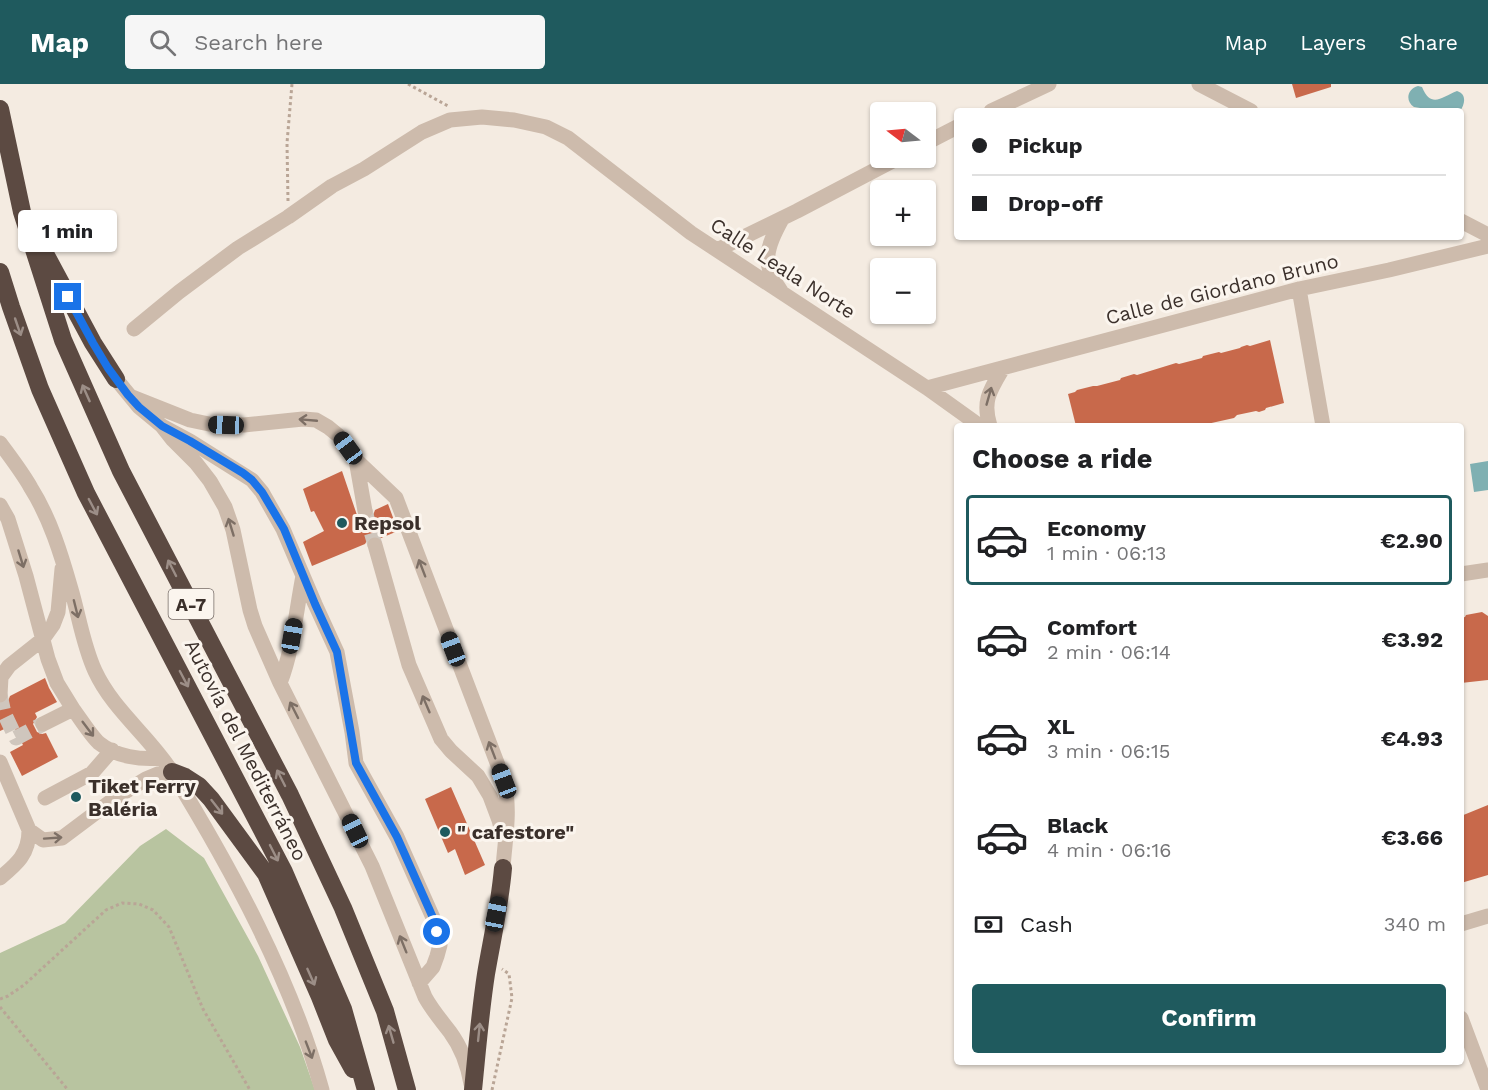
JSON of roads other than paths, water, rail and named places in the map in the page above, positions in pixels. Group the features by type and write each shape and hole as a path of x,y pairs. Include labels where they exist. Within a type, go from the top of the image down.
{"highway":[{"name":"Autovía del Mediterráneo","path":"0,109 22,212 63,340 121,471 290,795 343,908 385,1011 407,1090"},
{"path":"22,212 93,343 116,379"},
{"name":"Autovía del Mediterráneo","path":"0,272 40,389 86,494 284,872 343,1009 366,1090"},
{"path":"167,765 199,786 211,799 266,873 337,1040 366,1090"},
{"path":"472,1090 503,868"}],"street":[{"path":"997,108 1049,84"},
{"path":"1199,84 1245,108"},
{"name":"Calle Leala Norte","path":"134,329 238,248 332,186 364,169 422,132 450,120 482,117 514,120 546,127 568,138 691,232 927,388 976,423"},
{"path":"936,138 954,129"},
{"path":"717,250 879,168"},
{"path":"782,219 771,240 768,262 776,284 783,293"},
{"path":"1464,223 1488,235"},
{"name":"Calle de Giordano Bruno","path":"927,388 1299,289 1488,246"},
{"path":"1299,289 1322,423"},
{"path":"989,423 986,403 988,393 1002,368"},
{"path":"116,379 147,416 252,480 262,492 284,529 337,652 356,763 397,837 434,920 440,945 438,956 433,967 419,983"},
{"path":"128,395 190,420 208,424 244,425 303,419 316,420 339,436 356,460 396,498 504,781 508,810 503,868"},
{"path":"162,426 210,480 225,507 233,530 250,610 280,683 372,866 430,1007 461,1051 472,1090"},
{"path":"0,443 32,489 53,534 71,589 83,637 96,672 109,694 167,765 245,899 294,1008 322,1090"},
{"path":"356,460 365,511"},
{"path":"0,505 8,519 48,658 57,683 73,709 98,743 122,756 152,759 167,765"},
{"path":"375,545 409,665 441,739 478,776 500,820 505,843"},
{"path":"0,694 1,677 9,666 43,639 53,625 58,612 62,560"},
{"path":"1464,574 1488,570"},
{"path":"280,683 284,674 303,576"},
{"path":"43,724 73,709"},
{"path":"45,798 92,773 112,750"},
{"path":"0,762 29,830 29,843 20,860 0,878"},
{"path":"29,830 43,840 62,838 118,796 146,778 158,774 167,765"},
{"path":"1464,923 1488,916"},
{"path":"1464,1026 1488,1090"}],"water":[{"path":"1422,87 1425,94 1433,100 1457,91 1460,92 1464,100 1462,108 1414,107 1409,102 1408,95 1414,88"},
{"path":"1488,461 1488,490 1474,492 1470,464"}],"tunnel":[{"path":"365,511 375,545"},
{"path":"0,695 4,713 16,738 43,724"}],"place":[{"name":"Repsol","path":"342,523"},
{"name":"Tiket Ferry Baléria","path":"76,797"},
{"name":"\" cafestore\"","path":"445,832"}]}
